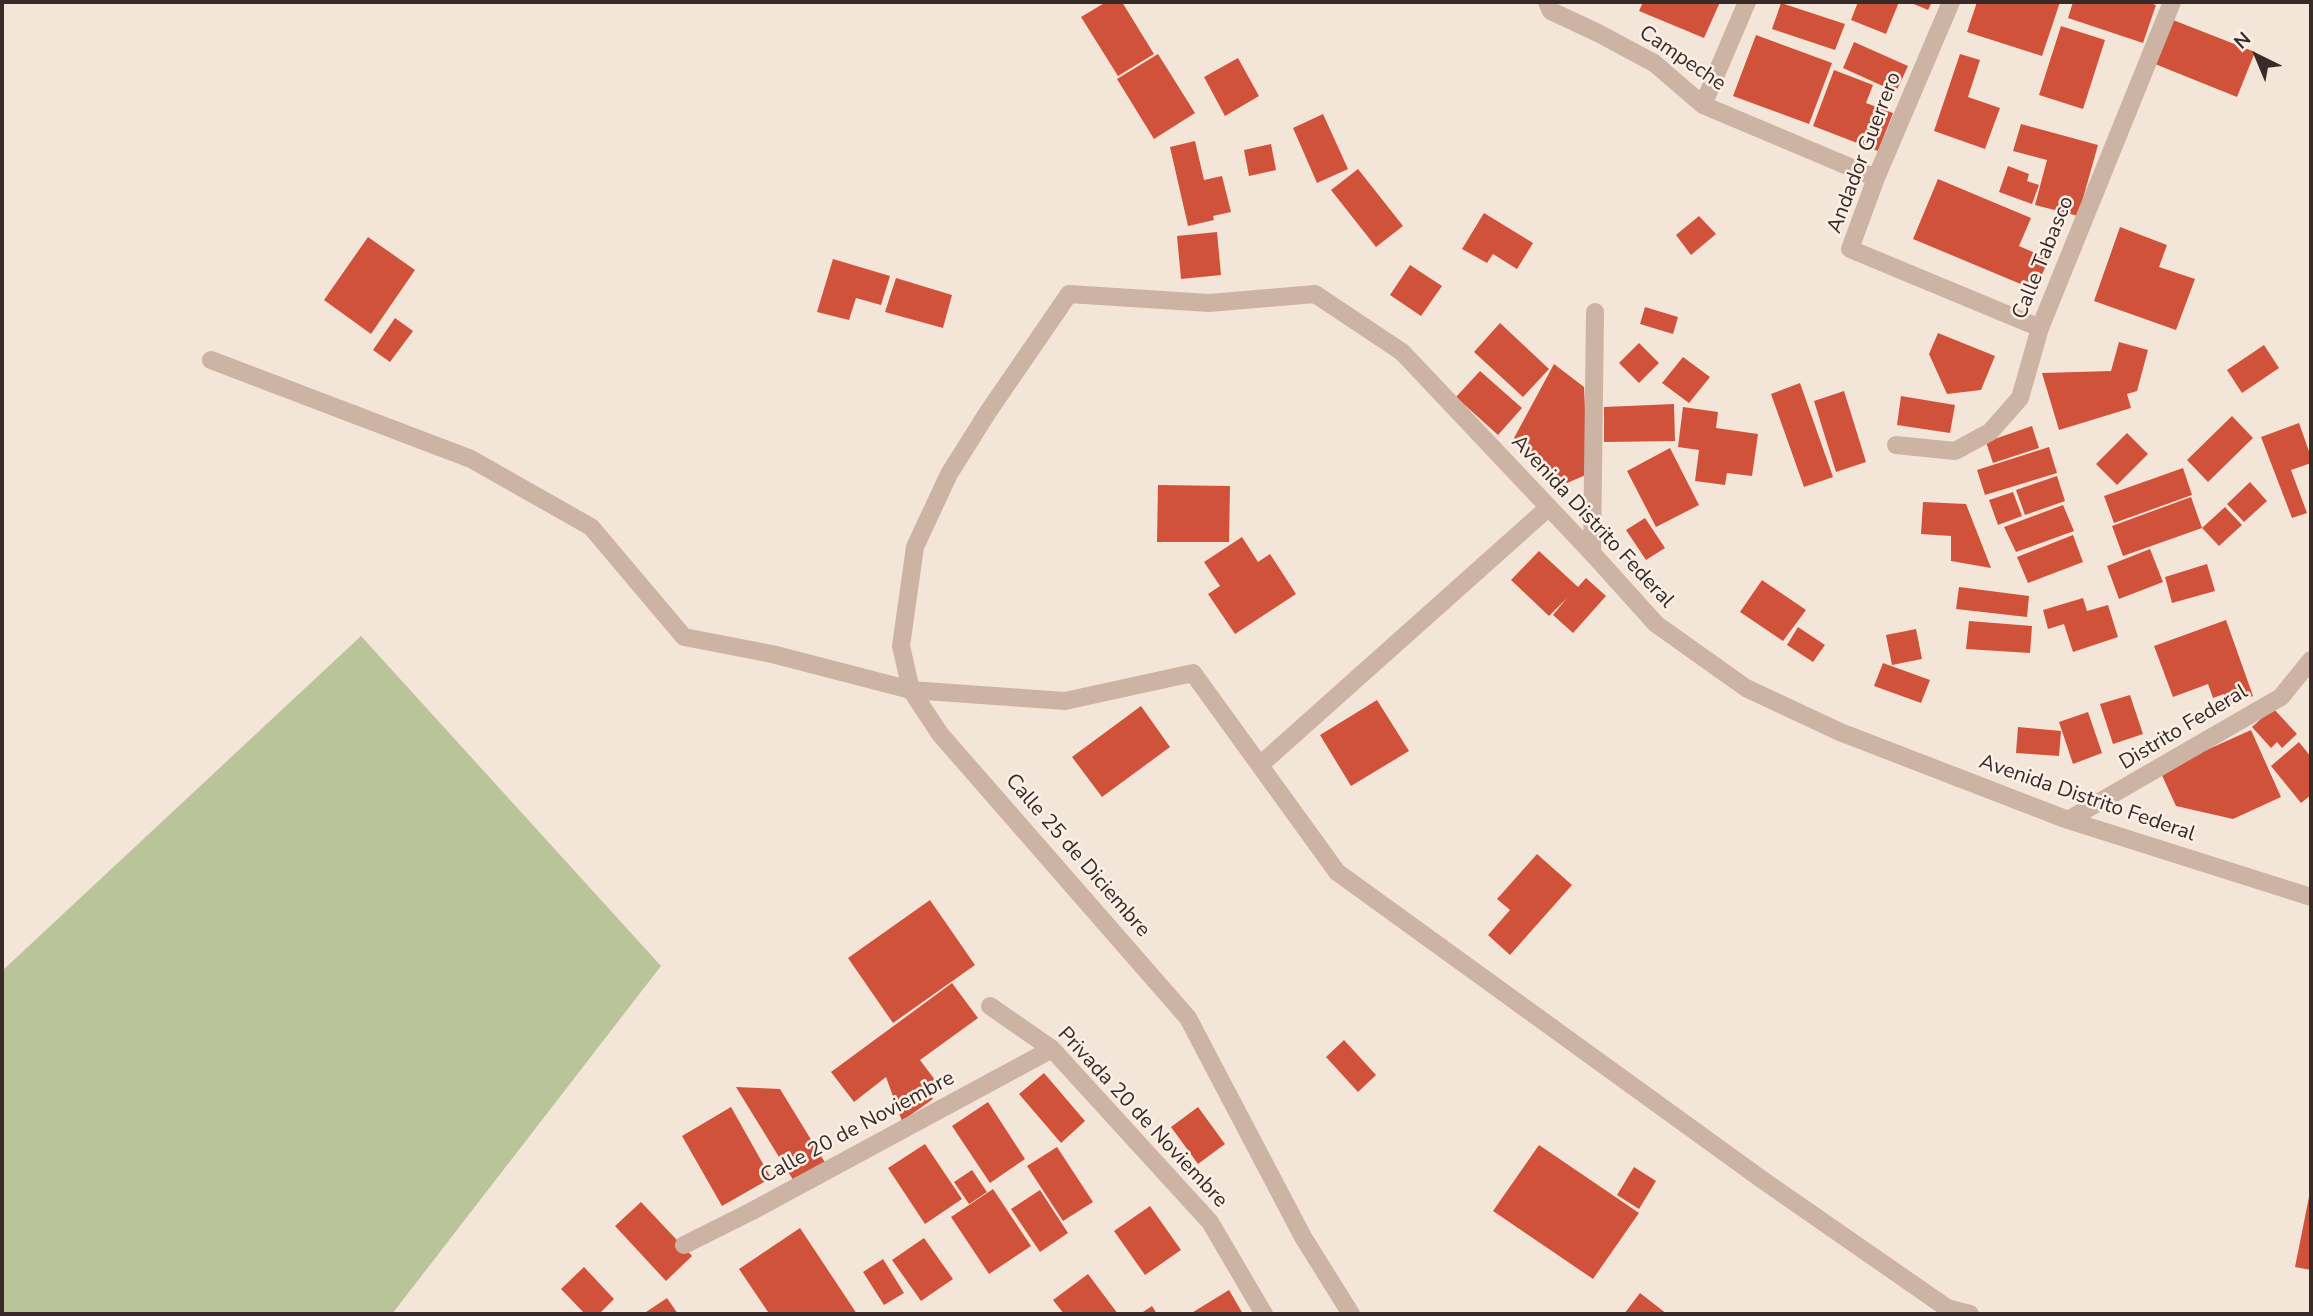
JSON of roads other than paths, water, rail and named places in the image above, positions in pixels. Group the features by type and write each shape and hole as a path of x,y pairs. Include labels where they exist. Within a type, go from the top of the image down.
{"street":[{"name":"Campeche","path":"1547,2 1550,11 1654,63 1703,105 1876,178"},
{"path":"1703,105 1747,2"},
{"name":"Andador Guerrero","path":"1951,2 1876,178 1850,249 2040,328"},
{"name":"Calle Tabasco","path":"1896,445 1955,451 1990,432 2020,398 2040,328 2172,2"},
{"name":"Avenida Distrito Federal","path":"988,412 1069,294 1209,303 1315,294 1402,352 1656,624 1746,688 1840,732 2068,820 2311,897"},
{"path":"1592,553 1595,312"},
{"path":"211,360 471,459 591,527 684,636 772,654 911,690 1065,701 1193,673 1337,872 1764,1181 1947,1308 1970,1314"},
{"name":"Calle 25 de Diciembre","path":"988,412 949,474 915,547 901,646 911,690 940,734 1188,1018 1303,1237 1350,1314"},
{"path":"1261,765 1549,507"},
{"name":"Distrito Federal","path":"2068,820 2281,697 2311,660"},
{"name":"Privada 20 de Noviembre","path":"990,1006 1052,1049 1210,1223 1264,1314"},
{"name":"Calle 20 de Noviembre","path":"684,1245 1052,1049"}]}
